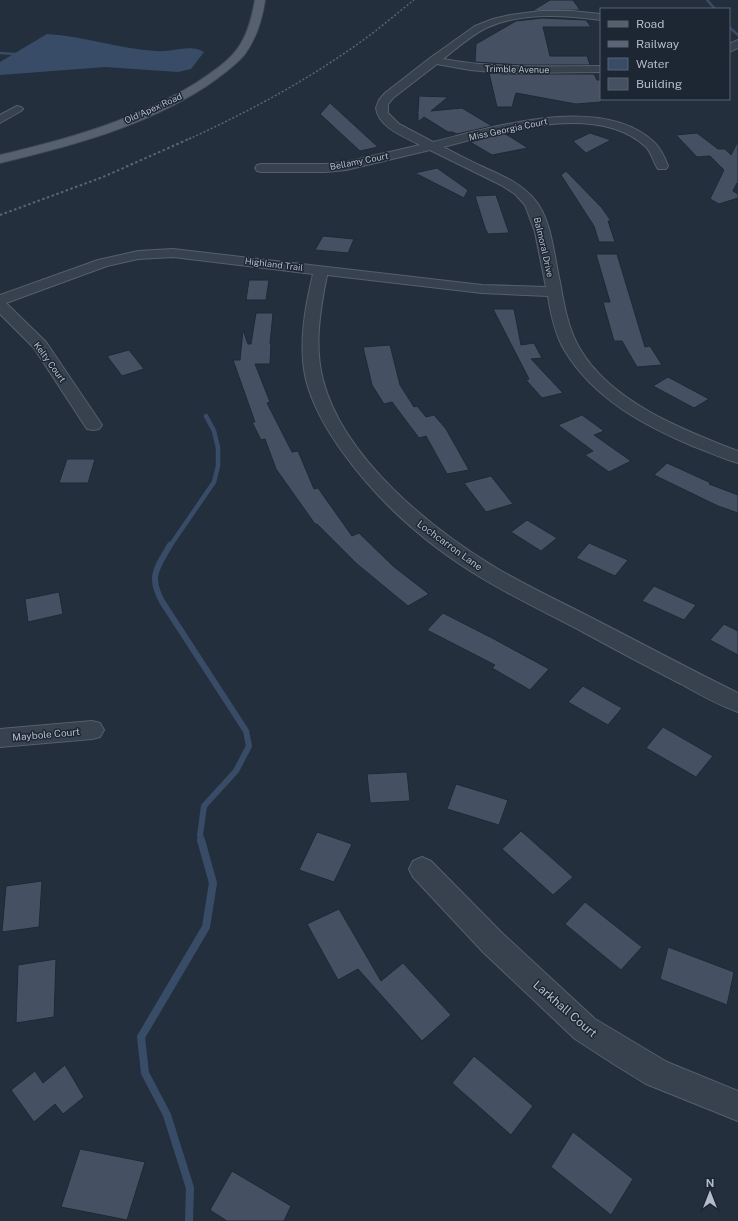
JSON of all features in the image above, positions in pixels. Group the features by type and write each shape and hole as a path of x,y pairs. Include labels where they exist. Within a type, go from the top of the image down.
{"main road":[{"name":"Old Apex Road","path":"0,159 62,143 98,131 142,115 192,90 218,73 240,52 256,24 260,0"}],"street":[{"name":"Balmoral Drive","path":"600,17 554,14 498,17 474,30 388,96 383,101 381,109 382,114 389,122 511,186 531,203 538,219 554,292 565,333 573,350 593,376 610,392 646,416 675,432 738,458"},
{"name":"Trimble Avenue","path":"434,60 470,67 503,70 600,69"},
{"path":"0,120 17,108"},
{"name":"Miss Georgia Court","path":"431,145 523,124 555,120 576,120 612,126 639,136 655,150 662,166"},
{"name":"Bellamy Court","path":"261,168 317,168 346,166 431,145"},
{"name":"Highland Trail","path":"0,300 103,263 154,254 188,254 482,289 554,292"},
{"name":"Lochcarron Lane","path":"321,270 313,304 310,342 310,355 316,383 326,412 334,428 352,453 390,498 430,531 490,574 738,703"},
{"name":"Kelty Court","path":"0,305 40,345 93,425"},
{"name":"Maybole Court","path":"0,738 92,730"},
{"name":"Larkhall Court","path":"422,869 493,943 585,1029 657,1073 738,1106"}],"water":[{"path":"47,34 74,37 142,50 162,51 193,48 204,52 191,69 178,72 105,67 0,75 0,62"}],"building":[{"path":"550,0 573,0 580,10 532,11"},
{"path":"543,18 586,20 591,27 543,27 550,56 587,56 590,65 522,65 475,62 476,44 516,21"},
{"path":"489,73 594,74 597,80 600,80 601,102 576,104 516,93 512,107 497,107"},
{"path":"419,96 448,97 431,111 462,108 492,126 457,134 448,132 424,117 418,122 417,112"},
{"path":"330,103 378,147 360,151 320,114"},
{"path":"504,133 528,148 492,155 470,142"},
{"path":"590,133 611,140 586,153 573,141"},
{"path":"697,133 718,149 725,149 731,155 738,141 738,185 737,183 733,191 738,194 738,198 719,204 710,199 724,170 710,156 697,157 676,135"},
{"path":"437,168 468,190 464,198 415,173"},
{"path":"566,171 602,208 611,221 608,221 615,242 599,242 594,226 561,175"},
{"path":"496,195 509,233 488,234 485,228 475,196"},
{"path":"323,236 354,239 348,253 315,250"},
{"path":"596,254 617,254 645,347 650,346 662,365 637,367 622,341 614,341 603,302 610,302"},
{"path":"249,280 269,280 266,300 246,300"},
{"path":"493,309 514,309 521,345 534,343 542,358 531,359 563,393 542,398 526,380 529,379"},
{"path":"256,313 273,313 270,364 255,364 270,402 267,403 292,452 298,451 314,489 318,488 352,536 359,533 393,566 429,594 408,606 357,564 317,524 315,524 276,469 265,439 261,440 252,422 255,422 233,360 240,360 243,330 248,344 251,344"},
{"path":"390,345 400,385 414,407 417,406 426,417 434,415 446,429 469,470 447,474 426,436 419,438 392,402 384,404 372,385 363,347"},
{"path":"129,350 144,369 122,376 107,356"},
{"path":"668,377 709,399 694,408 653,386"},
{"path":"582,415 604,431 594,435 631,461 609,472 585,455 593,451 558,425"},
{"path":"67,459 95,459 88,483 59,483"},
{"path":"667,463 711,483 709,484 738,495 738,513 718,506 654,475"},
{"path":"491,476 513,504 486,512 464,483"},
{"path":"527,520 557,538 541,551 511,532"},
{"path":"589,543 628,560 615,576 576,558"},
{"path":"654,586 696,605 684,620 642,601"},
{"path":"59,592 63,614 28,622 25,599"},
{"path":"443,613 549,669 530,690 492,668 495,665 427,630"},
{"path":"724,624 738,631 738,655 710,640"},
{"path":"583,686 622,708 608,725 568,702"},
{"path":"663,727 713,756 696,777 646,748"},
{"path":"407,772 410,801 370,803 367,774"},
{"path":"456,784 508,800 499,825 447,809"},
{"path":"521,831 573,877 553,895 502,849"},
{"path":"317,832 352,844 334,882 299,870"},
{"path":"42,881 39,927 2,932 6,886"},
{"path":"585,902 642,947 621,970 565,924"},
{"path":"339,909 381,981 403,963 451,1015 422,1041 358,969 338,980 307,924"},
{"path":"668,947 734,972 727,1005 660,979"},
{"path":"56,959 54,1017 16,1023 18,965"},
{"path":"474,1056 533,1106 511,1135 452,1083"},
{"path":"65,1065 84,1097 63,1114 55,1104 34,1122 11,1090 35,1071 43,1083"},
{"path":"573,1132 633,1179 611,1215 551,1167"},
{"path":"80,1149 145,1162 127,1220 61,1207"},
{"path":"232,1171 291,1206 284,1221 227,1221 210,1210"}],"waterway":[{"path":"707,0 714,8"},
{"path":"730,28 738,35"},
{"path":"0,53 14,54"},
{"path":"170,546 214,482 218,466 218,448 214,431 206,416"},
{"path":"170,545 156,573 155,580 158,594 246,731 249,746 236,771 204,806 200,835 202,841"},
{"path":"189,1221 190,1188 167,1115 145,1073 141,1037 206,927 213,883 201,840"}],"railway":[{"path":"189,139 255,107 297,83 366,38 414,0"},
{"path":"0,215 103,177 191,138"}]}
